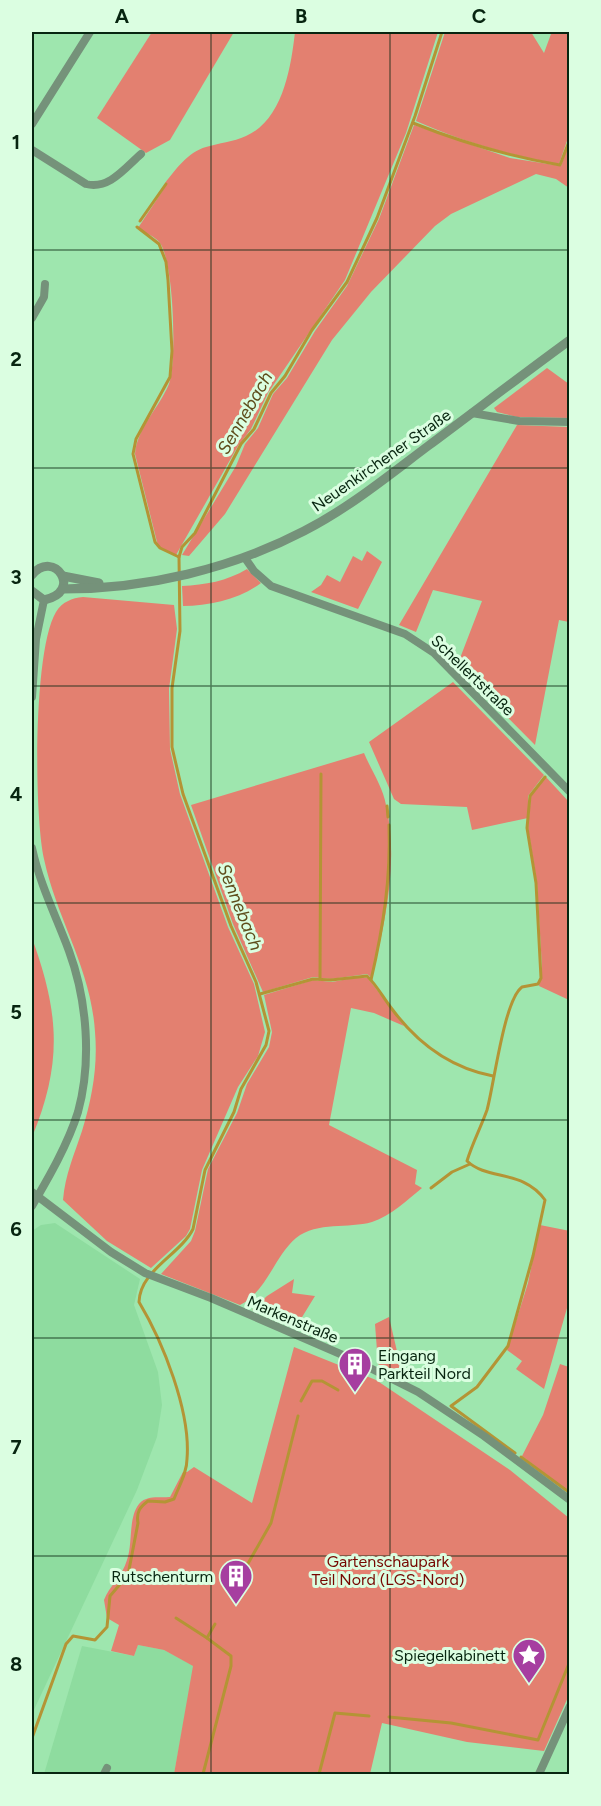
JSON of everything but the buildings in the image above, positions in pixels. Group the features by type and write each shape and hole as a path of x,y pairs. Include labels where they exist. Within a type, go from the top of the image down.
{"street":[{"path":"32,124 90,32"},
{"path":"32,150 86,184 96,187 106,184 141,154"},
{"path":"32,318 44,297 45,284"},
{"name":"Neuenkirchener Straße","path":"63,589 173,577 245,558 304,531 346,506 570,340"},
{"path":"472,413 519,421 570,422"},
{"name":"Schellertstraße","path":"245,558 254,571 271,586 405,634 420,643 434,654 570,792"},
{"name":"Neuenkirchener Straße","path":"32,575 44,566 59,570 63,576 90,582 122,584"},
{"path":"32,591 36,597 45,600 56,598 63,589 63,576"},
{"path":"32,697 36,639 45,600"},
{"path":"32,848 40,883 72,961 83,1008 86,1050 78,1111 72,1129 35,1194 32,1206"},
{"name":"Markenstraße","path":"35,1194 111,1252 145,1273 352,1359 418,1392 484,1436 570,1500"},
{"path":"539,1774 570,1706"}],"shaded area":[{"path":"55,1223 140,1279 134,1305 158,1372 162,1405 157,1437 137,1490 32,1714 32,1231 41,1225"},
{"path":"138,1645 164,1650 194,1666 174,1774 44,1774 82,1646 134,1656"}],"green space":[{"path":"152,32 234,32 170,140 146,153 97,118"},
{"path":"295,32 438,32 406,133 345,280 268,393 251,429 238,446 174,555 160,548 157,542 135,454 140,435 169,384 173,356 173,313 165,254 158,240 138,228 167,184 165,183 188,157 200,149 246,136 269,118 283,91 291,61"},
{"path":"445,32 531,32 544,53 551,34 569,32 569,135 559,164 486,147 416,121"},
{"path":"414,125 510,158 561,166 569,143 569,188 556,179 536,174 451,214 435,226 371,292 332,340 225,514 189,556 182,555 236,466 245,444 258,428 273,394 287,378 315,331 347,286 379,219"},
{"path":"547,368 569,384 569,418 517,417 497,412 494,408"},
{"path":"517,425 569,427 569,622 559,620 535,745 457,666 482,601 433,590 416,632 399,625"},
{"path":"367,551 382,562 358,609 311,592 321,585 327,575 340,582 353,556 362,561"},
{"path":"247,569 261,583 253,589 204,605 183,606 182,586 216,582"},
{"path":"83,597 174,605 177,629 169,689 170,749 180,794 228,927 254,984 265,1032 258,1056 238,1087 202,1170 190,1229 186,1236 151,1268 107,1241 63,1200 68,1174 89,1107 95,1070 96,1045 92,1009 81,965 57,903 44,859 38,807 39,695 48,632 56,612 64,603"},
{"path":"453,682 544,775 528,796 528,818 472,830 467,807 401,804 394,799 369,742"},
{"path":"364,753 384,798 390,827 391,848 386,914 372,978 367,974 331,979 313,977 263,992 233,924 191,805"},
{"path":"546,777 569,802 569,1000 539,986 542,967 537,883 528,828 531,796"},
{"path":"32,938 48,990 54,1038 49,1085 32,1137"},
{"path":"358,977 368,978 404,1026 374,1013 351,1008 329,1125 417,1170 415,1184 422,1188 386,1216 372,1222 323,1227 296,1238 288,1246 264,1283 240,1305 161,1274 191,1241 208,1169 237,1113 247,1084 269,1047 272,1032 264,995 313,980 332,982"},
{"path":"540,1225 570,1231 569,1301 544,1389 516,1369 522,1361 507,1350 528,1283"},
{"path":"294,1279 292,1293 315,1296 296,1327 252,1310 267,1296"},
{"path":"389,1317 403,1377 378,1364 375,1324"},
{"name":"Gartenschaupark Teil Nord (LGS-Nord)","path":"294,1347 376,1380 510,1470 569,1518 569,1695 544,1751 467,1742 382,1723 370,1774 174,1774 193,1666 164,1650 138,1645 134,1656 111,1651 119,1625 107,1618 104,1600 127,1560 133,1516 139,1504 149,1498 170,1497 183,1472 194,1467 252,1503"},
{"path":"560,1364 569,1367 569,1492 522,1456 543,1415"}],"waterway":[{"name":"Sennebach","path":"32,1738 66,1644 73,1636 95,1640 107,1627 110,1596 128,1575 139,1510 148,1501 165,1502 174,1499 184,1474 187,1464 185,1420 166,1357 139,1302 141,1291 153,1272 179,1247 193,1229 205,1170 234,1112 241,1089 266,1045 269,1031 256,982 231,926 183,794 172,747 172,688 180,631 179,557 182,547 195,533 241,444 254,429 271,393 285,376 312,330 347,282 377,218 415,116 442,32"},
{"path":"413,123 485,148 560,165 570,139"},
{"path":"140,221 166,184"},
{"path":"137,227 159,244 166,262 172,351 170,377 136,439 133,454 155,542 160,548 179,557"},
{"path":"320,979 321,774"},
{"path":"515,1453 451,1406 477,1387 508,1346 533,1256 545,1200 536,1190 526,1184 485,1171 467,1161 487,1110 500,1044 510,1008 522,987 538,984 541,978 536,883 527,828 530,796 545,777"},
{"path":"387,806 388,817"},
{"path":"371,980 385,903 389,865 389,825"},
{"path":"260,994 313,979 331,980 367,976 402,1022 436,1053 463,1067 493,1076"},
{"path":"431,1188 452,1172 470,1164"},
{"path":"301,1401 312,1381 322,1381 338,1390"},
{"path":"246,1567 271,1523 298,1416"},
{"path":"521,1457 570,1493"},
{"path":"176,1618 207,1638"},
{"path":"203,1774 231,1666 231,1656 207,1638 215,1624"},
{"path":"389,1717 451,1723 538,1740 570,1661"},
{"path":"319,1774 335,1713 369,1716"}],"place":[{"name":"Eingang Parkteil Nord","path":"355,1393"},
{"name":"Rutschenturm","path":"236,1605"},
{"name":"Spiegelkabinett","path":"529,1684"}]}
